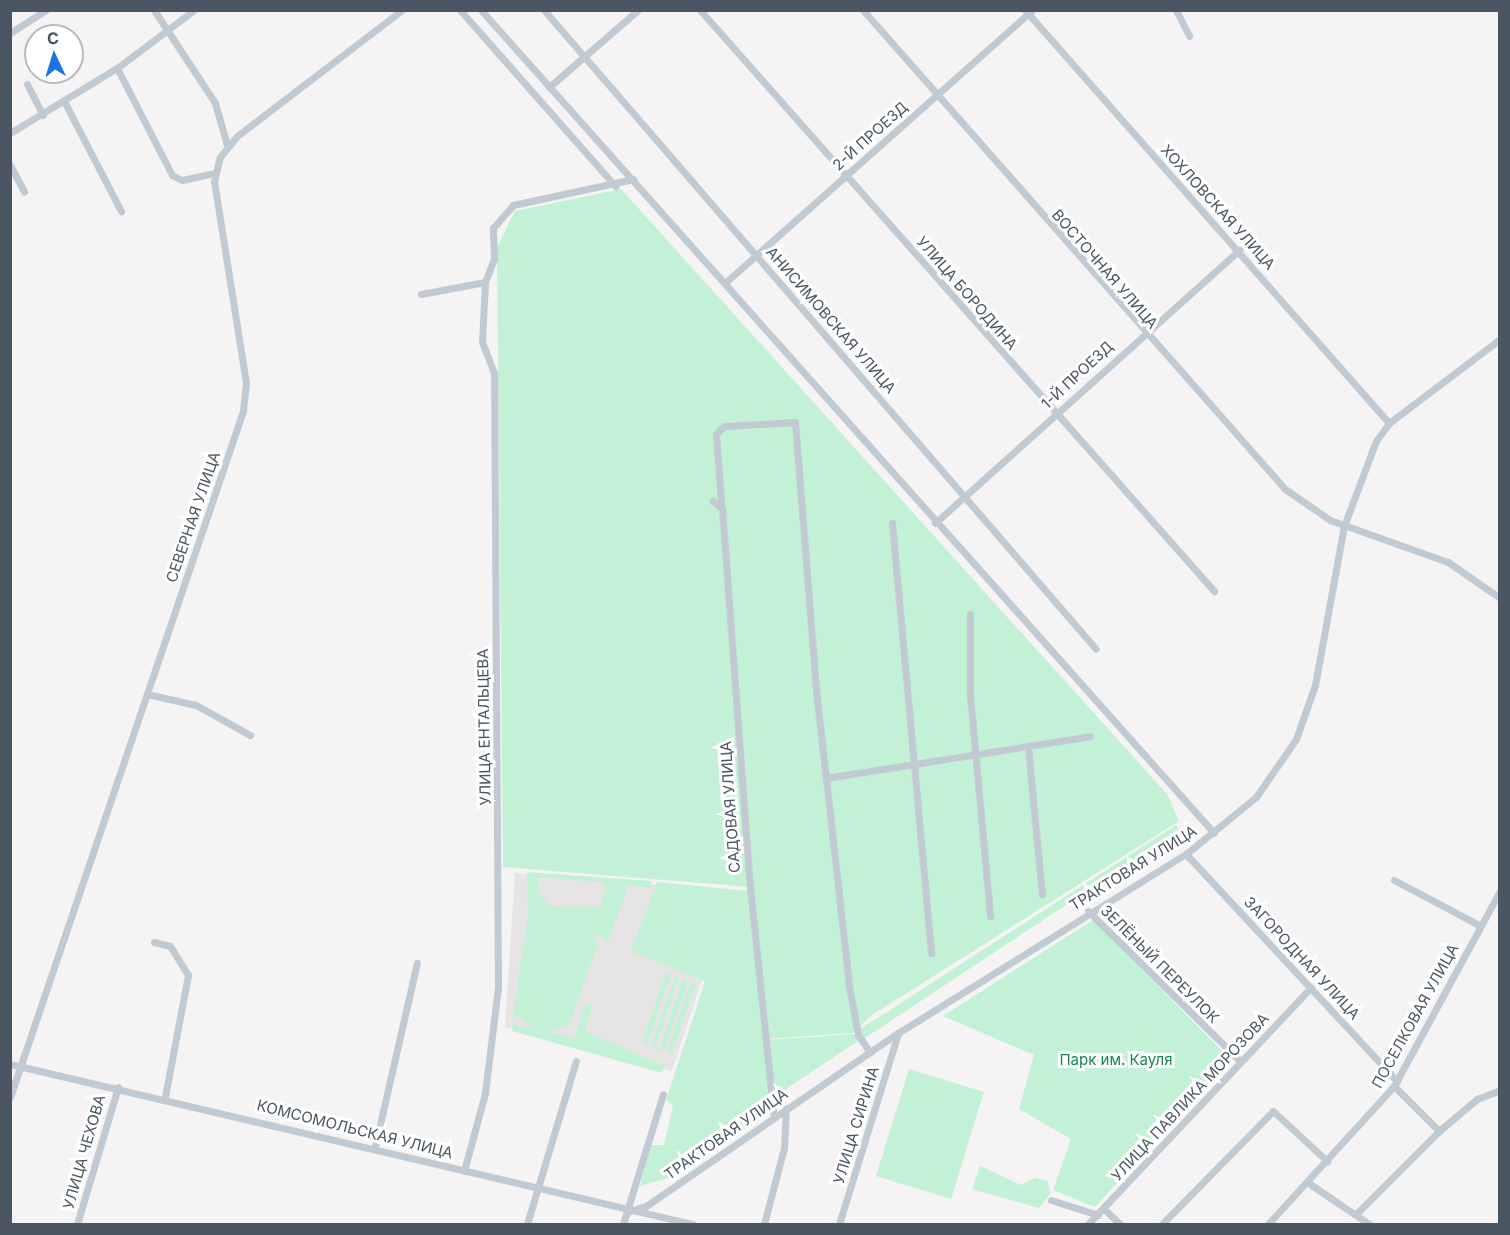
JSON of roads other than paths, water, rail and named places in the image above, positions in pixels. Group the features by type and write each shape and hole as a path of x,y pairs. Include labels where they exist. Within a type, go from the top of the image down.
{"street":[{"path":"10,33 46,10"},
{"path":"154,10 215,103 228,145"},
{"path":"10,133 64,103 117,68 194,10"},
{"path":"117,68 172,175 182,180 214,173 228,145 402,10"},
{"path":"460,10 615,186"},
{"path":"481,10 726,282 935,523 1214,833"},
{"name":"АНИСИМОВСКАЯ УЛИЦА","path":"544,10 966,494 1096,649"},
{"path":"549,87 638,10"},
{"name":"УЛИЦА БОРОДИНА","path":"700,10 848,174 1054,415 1214,591"},
{"name":"ВОСТОЧНАЯ УЛИЦА","path":"863,10 1142,332 1285,489 1344,526 1415,547 1500,598"},
{"path":"1176,10 1189,36"},
{"name":"2-Й ПРОЕЗД","path":"726,282 1028,12"},
{"name":"ХОХЛОВСКАЯ УЛИЦА","path":"1028,12 1389,423"},
{"path":"27,84 43,115"},
{"path":"64,103 121,211"},
{"path":"10,165 24,191"},
{"name":"СЕВЕРНАЯ УЛИЦА","path":"10,1097 243,411 246,383 214,173"},
{"name":"УЛИЦА ЕНТАЛЬЦЕВА","path":"464,1171 485,1093 498,987 494,373 482,342 485,282 494,259 493,228 513,205 615,186 633,179"},
{"name":"1-Й ПРОЕЗД","path":"935,523 1142,332 1239,250"},
{"path":"421,294 485,282"},
{"name":"ТРАКТОВАЯ УЛИЦА","path":"627,1212 646,1206 898,1033 1088,911 1186,854 1256,797 1296,739 1321,663 1344,526 1358,479 1389,423 1499,340"},
{"name":"САДОВАЯ УЛИЦА","path":"774,1117 749,877 717,502 716,434 732,425 795,422 826,778"},
{"path":"892,523 931,953"},
{"path":"970,614 970,694 979,756 990,916"},
{"path":"147,694 196,705 250,735"},
{"path":"870,1052 858,1035 849,986 826,778 914,767 1090,736"},
{"path":"1028,747 1042,894"},
{"name":"ЗАГОРОДНАЯ УЛИЦА","path":"1186,854 1311,987 1439,1131"},
{"path":"1394,880 1481,926"},
{"name":"ПОСЕЛКОВАЯ УЛИЦА","path":"1268,1224 1395,1084 1500,891"},
{"name":"ЗЕЛЁНЫЙ ПЕРЕУЛОК","path":"1088,911 1240,1061"},
{"path":"154,942 170,946 188,975 165,1097"},
{"path":"375,1146 417,963"},
{"name":"УЛИЦА ПАВЛИКА МОРОЗОВА","path":"1088,1224 1311,987"},
{"name":"УЛИЦА СИРИНА","path":"839,1224 898,1033"},
{"path":"527,1224 576,1061"},
{"name":"КОМСОМОЛЬСКАЯ УЛИЦА","path":"10,1064 375,1146 537,1191 692,1224"},
{"name":"УЛИЦА ЧЕХОВА","path":"77,1224 118,1087"},
{"path":"1357,1214 1439,1131 1477,1099 1500,1089"},
{"path":"623,1224 663,1094"},
{"path":"764,1224 784,1148 786,1108"},
{"path":"1162,1224 1273,1111 1327,1161"},
{"path":"1307,1182 1369,1224"},
{"path":"1051,1200 1098,1215"},
{"path":"1104,1209 1120,1224"}],"park label":[{"name":"Парк им. Кауля","path":"1116,1060"}]}
